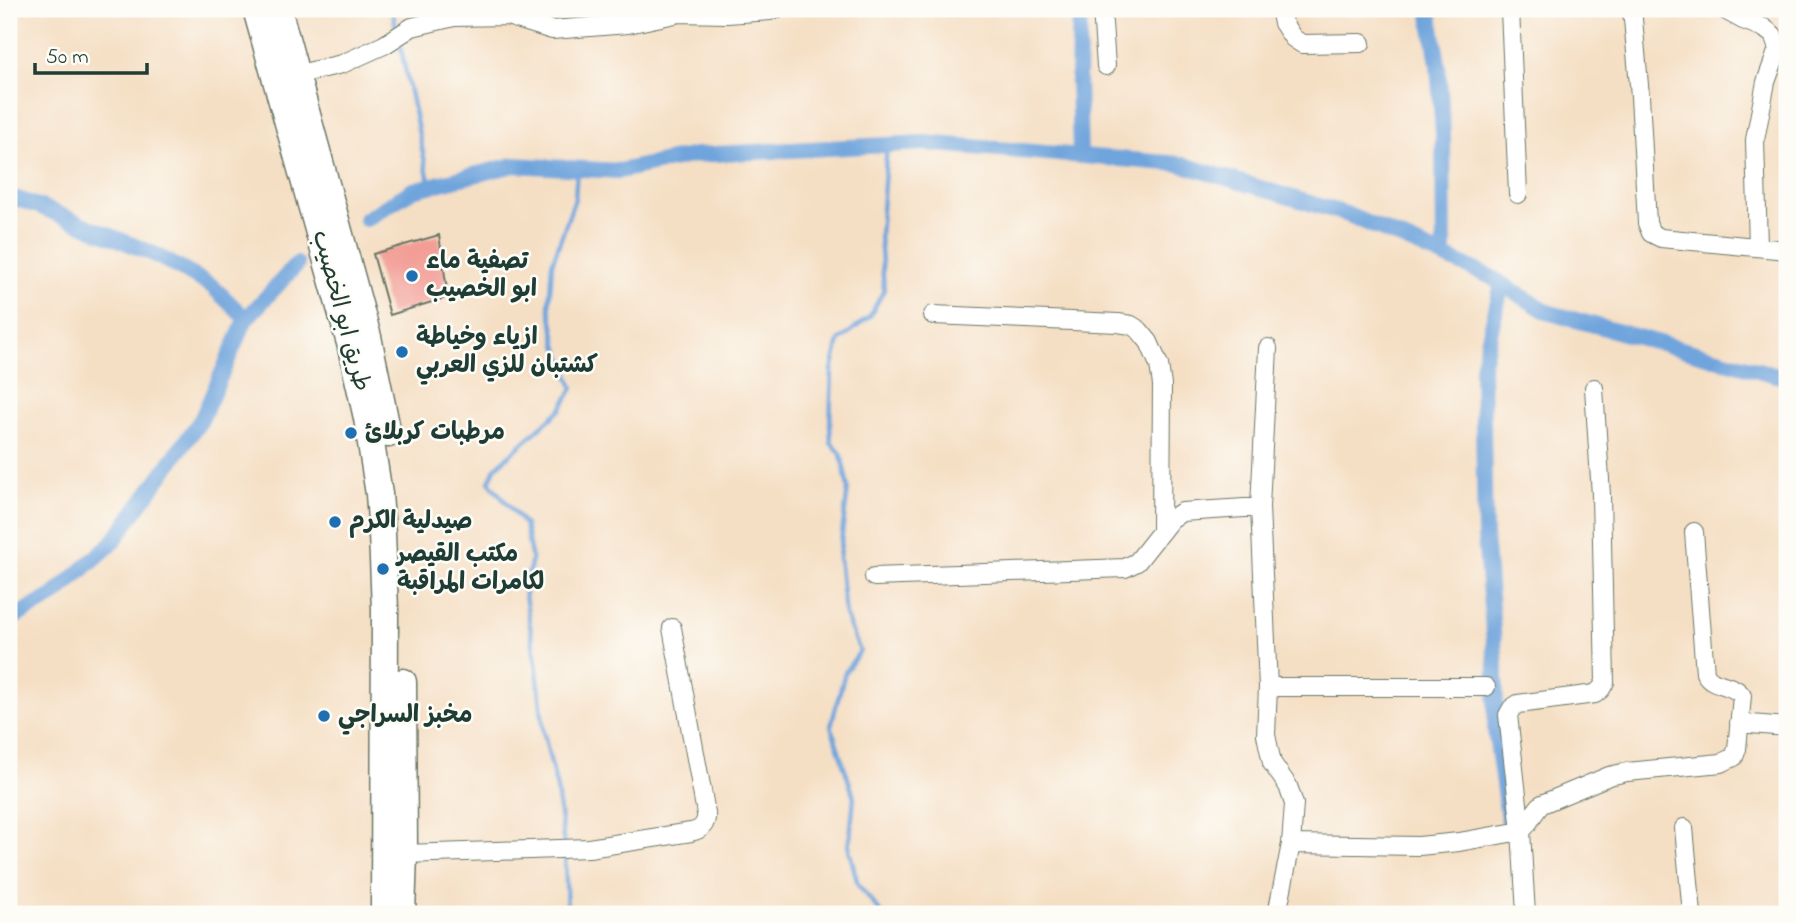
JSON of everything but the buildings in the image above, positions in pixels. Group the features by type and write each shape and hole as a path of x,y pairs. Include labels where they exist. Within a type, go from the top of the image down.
{"main road":[{"name":"طريق ابو الخصيب","path":"256,9 350,343 374,456 384,571 384,914"},
{"name":"طريق ابو الخصيب","path":"278,9 368,337 391,452 402,570 402,914"}],"street":[{"path":"295,75 342,64 384,45 412,27 454,17 508,16 552,30 608,17 628,24 680,13 727,14 776,9"},
{"path":"1102,9 1106,66"},
{"path":"1280,9 1283,23 1293,38 1303,44 1361,43"},
{"path":"1510,9 1518,194"},
{"path":"1631,9 1640,96 1647,223 1651,233 1661,238 1787,250"},
{"path":"1723,9 1764,28 1773,36 1778,49 1766,82 1755,141 1758,247"},
{"path":"933,315 1118,323 1131,325 1139,330 1154,352 1162,384 1161,530"},
{"path":"1268,348 1260,507 1268,687 1266,736 1272,763 1288,786 1294,804 1291,844 1277,914"},
{"path":"1526,914 1521,831 1508,715 1512,708 1526,702 1595,694 1605,682 1601,495 1594,388"},
{"path":"874,578 1125,568 1137,562 1161,530 1182,512 1260,507"},
{"path":"1291,844 1419,846 1521,831 1542,804 1609,776 1728,761 1734,757 1742,696 1734,688 1711,681 1705,673 1694,532"},
{"path":"404,854 589,848 696,831 705,822 705,808 672,628"},
{"path":"1268,687 1486,687"},
{"path":"1740,723 1787,727"},
{"path":"1684,828 1692,914"}],"waterway":[{"path":"392,9 397,32"},
{"path":"1080,9 1080,155"},
{"path":"1429,9 1438,64 1443,133 1444,256"},
{"path":"399,40 430,186"},
{"path":"366,219 413,190 514,165 619,171 695,155 924,143 1180,164 1346,214 1491,277 1547,312 1787,378"},
{"path":"882,914 858,885 849,849 854,797 831,726 845,672 860,651 845,615 839,557 848,488 841,454 831,442 830,426 832,370 839,341 870,316 884,290 880,236 887,145"},
{"path":"564,846 557,789 544,734 524,589 532,560 525,525 489,482 495,468 561,409 573,388 557,345 549,306 552,264 575,198 577,169"},
{"path":"9,196 154,254 212,286 246,319"},
{"path":"9,620 53,596 113,542 201,420 246,319 297,264"},
{"path":"1502,284 1482,367 1485,536 1496,666 1495,729 1508,818"},
{"path":"565,855 567,914"}],"place":[{"name":"تصفية ماء ابو الخصيب","path":"412,276"},
{"name":"ازياء وخياطة كشتبان للزي العربي","path":"402,352"},
{"name":"مرطبات كربلائ","path":"351,433"},
{"name":"صيدلية الكرم","path":"335,522"},
{"name":"مكتب القيصر لكامرات المراقبة","path":"383,569"},
{"name":"مخبز السراجي","path":"324,716"}]}
